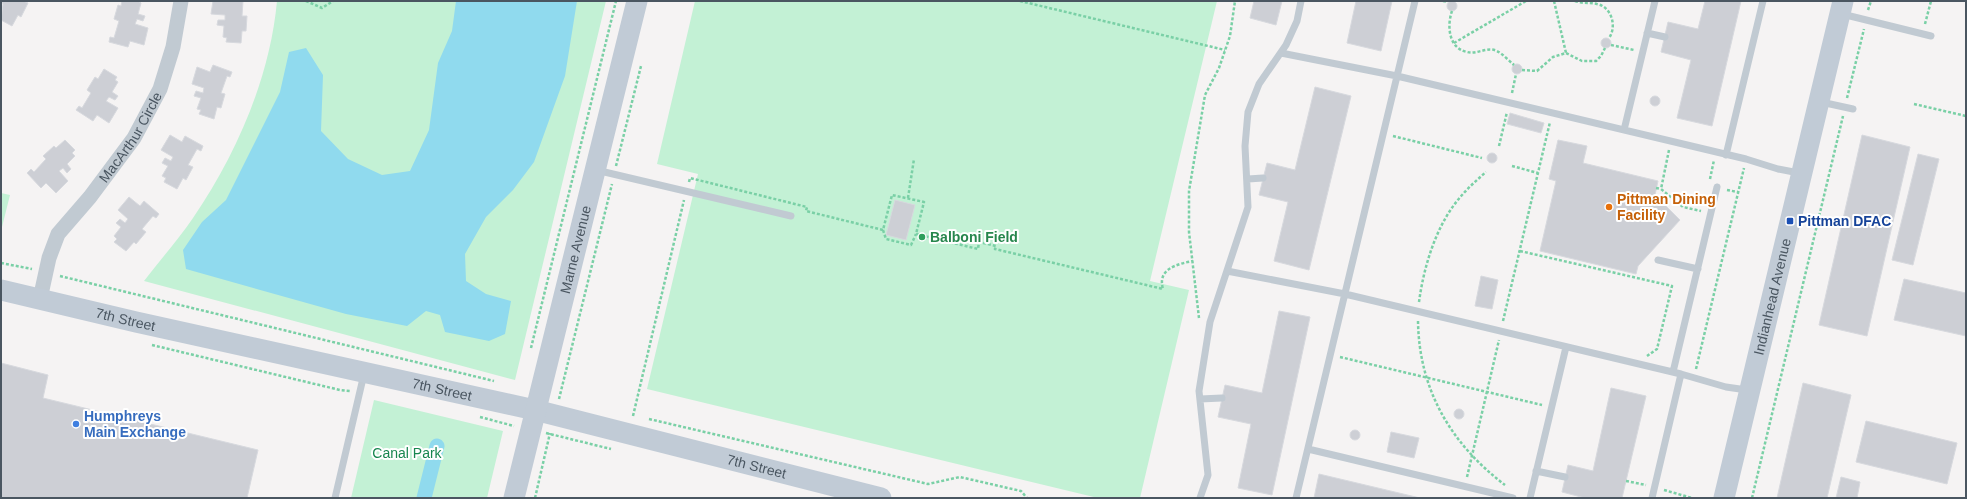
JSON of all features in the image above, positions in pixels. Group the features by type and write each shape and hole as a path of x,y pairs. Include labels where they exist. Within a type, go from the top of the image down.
{"street":[{"name":"MacArthur Circle","path":"40,299 48,258 61,229 90,197 134,138 160,89 173,47 181,1"},
{"name":"Marne Avenue","path":"514,498 605,172 637,1"},
{"name":"Indianhead Avenue","path":"1724,498 1841,7"},
{"name":"7th Street","path":"1,290 362,382 538,414 881,498"}],"lane":[{"path":"1200,498 1208,475 1200,399 1204,354 1215,301 1227,271 1248,207 1248,179 1245,146 1248,112 1259,84 1281,54 1296,21 1301,1"},
{"path":"1296,498 1415,1"},
{"path":"1624,130 1655,1"},
{"path":"1726,155 1763,1"},
{"path":"1841,7 1866,20 1931,36"},
{"path":"1647,33 1665,37"},
{"path":"1281,54 1397,76 1746,159 1778,170 1802,173"},
{"path":"1819,101 1853,110"},
{"path":"605,172 791,216"},
{"path":"1248,179 1263,178"},
{"path":"1652,498 1698,269 1717,188"},
{"path":"1658,260 1698,269"},
{"path":"1227,271 1345,294 1677,373 1726,388 1750,391"},
{"path":"1530,498 1566,347"},
{"path":"335,498 362,382"},
{"path":"1200,399 1222,398"},
{"path":"1308,449 1513,498"},
{"path":"1536,471 1565,477"}],"path":[{"path":"306,1 322,8 333,1"},
{"path":"531,349 616,1"},
{"path":"1020,1 1225,50"},
{"path":"1200,323 1189,232 1189,191 1205,95 1219,68 1230,36 1235,1"},
{"path":"1443,1 1448,2"},
{"path":"1454,43 1526,1"},
{"path":"1554,1 1566,53"},
{"path":"1575,1 1581,3 1599,4 1606,10 1614,23 1609,38"},
{"path":"1752,498 1870,1"},
{"path":"1923,34 1931,1"},
{"path":"1452,11 1448,28 1454,43 1467,52 1490,49 1497,51 1514,65"},
{"path":"1611,45 1642,52"},
{"path":"1522,70 1537,71 1553,57 1566,53 1582,61 1596,60 1601,56 1605,48"},
{"path":"535,498 538,414 605,172 642,61"},
{"path":"1914,104 1966,116"},
{"path":"1464,486 1552,113"},
{"path":"1383,134 1482,158"},
{"path":"1661,189 1671,142"},
{"path":"1708,185 1716,152"},
{"path":"1694,378 1746,159"},
{"path":"908,198 914,160"},
{"path":"1512,166 1538,173"},
{"path":"1486,172 1462,195 1444,221 1428,258 1421,287 1418,312 1419,339 1427,378 1437,405 1450,430 1494,476 1511,489"},
{"path":"633,416 690,178 807,207 806,211 883,230"},
{"path":"1656,188 1661,189 1683,207 1711,213"},
{"path":"892,194 924,202 916,234 911,245 886,240 883,230 892,194"},
{"path":"916,234 978,249 979,242 996,246 995,249 1163,289 1161,284 1168,268 1175,264 1193,261"},
{"path":"1520,251 1672,286 1657,349 1638,364"},
{"path":"1,263 45,272 498,382"},
{"path":"147,344 340,390 362,382"},
{"path":"1330,355 1551,408"},
{"path":"475,416 538,414 618,451"},
{"path":"626,414 928,484 960,476 1021,491 1027,498"}],"green space":[{"path":"277,1 606,1 515,380 144,281 193,218 209,194 237,142 259,87 267,59"},
{"name":"Balboni Field","path":"695,1 1217,1 1150,281 1189,290 1140,498 1098,498 647,389 698,174 657,164"},
{"path":"1,193 10,195 1,231"},
{"name":"Canal Park","path":"374,400 503,431 487,498 351,498"}],"water":[{"path":"456,1 577,1 565,76 534,162 513,190 486,217 465,254 466,281 486,294 511,301 505,334 489,341 445,332 440,315 426,311 407,326 346,314 186,269 183,250 202,222 226,200 280,92 289,52 306,48 323,75 321,131 348,159 382,175 410,171 429,130 438,63 452,31"}],"building":[{"path":"1,1 23,1 28,3 21,17 18,15 12,26 1,20 3,4"},
{"path":"122,1 138,1 141,3 138,14 145,16 143,21 137,19 135,24 148,28 144,45 130,41 128,47 109,42 110,37 114,38 119,21 114,19 118,5 121,6"},
{"path":"213,1 243,1 242,16 247,16 246,31 242,31 241,43 226,42 227,38 223,37 224,26 217,25 218,20 225,20 225,15 211,14"},
{"path":"1254,1 1282,1 1276,25 1250,18"},
{"path":"1356,1 1392,1 1381,51 1347,43"},
{"path":"1450,1 1454,1 1456,2 1456,10 1450,11 1447,8 1447,4"},
{"path":"1705,1 1741,1 1712,126 1677,118 1691,60 1661,52 1668,22 1698,29"},
{"path":"1604,38 1608,38 1610,39 1610,47 1604,48 1601,45 1601,41"},
{"path":"1515,64 1519,64 1521,65 1521,73 1515,74 1512,71 1512,67"},
{"path":"213,65 232,72 230,77 227,76 221,93 225,94 221,108 217,107 214,119 199,114 201,110 197,109 201,98 194,96 196,91 203,93 204,88 192,84 197,67 210,72"},
{"path":"104,69 117,77 115,80 118,82 112,92 118,96 115,100 109,97 106,101 118,108 109,123 97,115 93,121 76,110 79,106 82,108 91,93 87,90 95,77 98,79"},
{"path":"1315,87 1351,96 1309,270 1274,261 1288,202 1259,195 1267,163 1295,170"},
{"path":"1653,96 1657,96 1659,97 1659,105 1653,106 1650,103 1650,99"},
{"path":"1510,113 1544,123 1541,133 1507,124"},
{"path":"170,135 182,142 185,136 203,146 201,151 197,149 188,165 193,167 186,180 183,178 177,189 164,182 166,178 162,176 168,166 162,163 165,158 171,161 173,157 161,150"},
{"path":"1862,135 1910,147 1867,336 1819,325"},
{"path":"65,140 75,150 72,153 75,156 67,164 71,169 67,173 63,168 59,171 68,181 56,193 46,183 41,188 27,173 31,169 34,172 46,159 43,156 54,146 56,148"},
{"name":"Pittman Dining Facility","path":"1558,140 1587,146 1583,163 1658,181 1655,195 1680,220 1638,266 1636,274 1540,251 1556,181 1549,179"},
{"path":"1490,153 1494,153 1496,154 1496,162 1490,163 1487,160 1487,156"},
{"path":"1918,154 1939,159 1913,265 1892,260"},
{"path":"129,197 140,206 144,201 159,214 156,218 153,216 142,229 146,232 136,244 134,242 126,251 114,242 117,239 114,236 121,227 116,223 120,219 125,223 128,219 118,210"},
{"path":"895,200 915,205 906,240 886,235"},
{"path":"1481,276 1498,280 1492,309 1475,306"},
{"path":"1904,279 1966,293 1966,336 1894,320"},
{"path":"1279,311 1310,317 1272,495 1238,488 1251,424 1218,417 1225,385 1262,393"},
{"name":"Humphreys Main Exchange","path":"1,363 48,375 43,398 258,450 247,498 1,498"},
{"path":"1803,383 1851,395 1827,498 1777,498"},
{"path":"1611,388 1646,396 1622,498 1585,498 1562,492 1568,465 1593,471"},
{"path":"1457,409 1461,409 1463,410 1463,418 1457,419 1454,416 1454,412"},
{"path":"1866,421 1957,443 1947,484 1856,462"},
{"path":"1353,430 1357,430 1359,431 1359,439 1353,440 1350,437 1350,433"},
{"path":"1391,432 1419,438 1414,458 1387,452"},
{"path":"1319,474 1420,498 1314,498"},
{"path":"1841,477 1860,482 1857,498 1836,498"}],"waterway":[{"path":"424,498 437,446"}],"place":[{"name":"Pittman Dining Facility","path":"1609,207"},
{"name":"Pittman DFAC","path":"1790,221"},
{"name":"Balboni Field","path":"922,237"},
{"name":"Humphreys Main Exchange","path":"76,424"}]}
